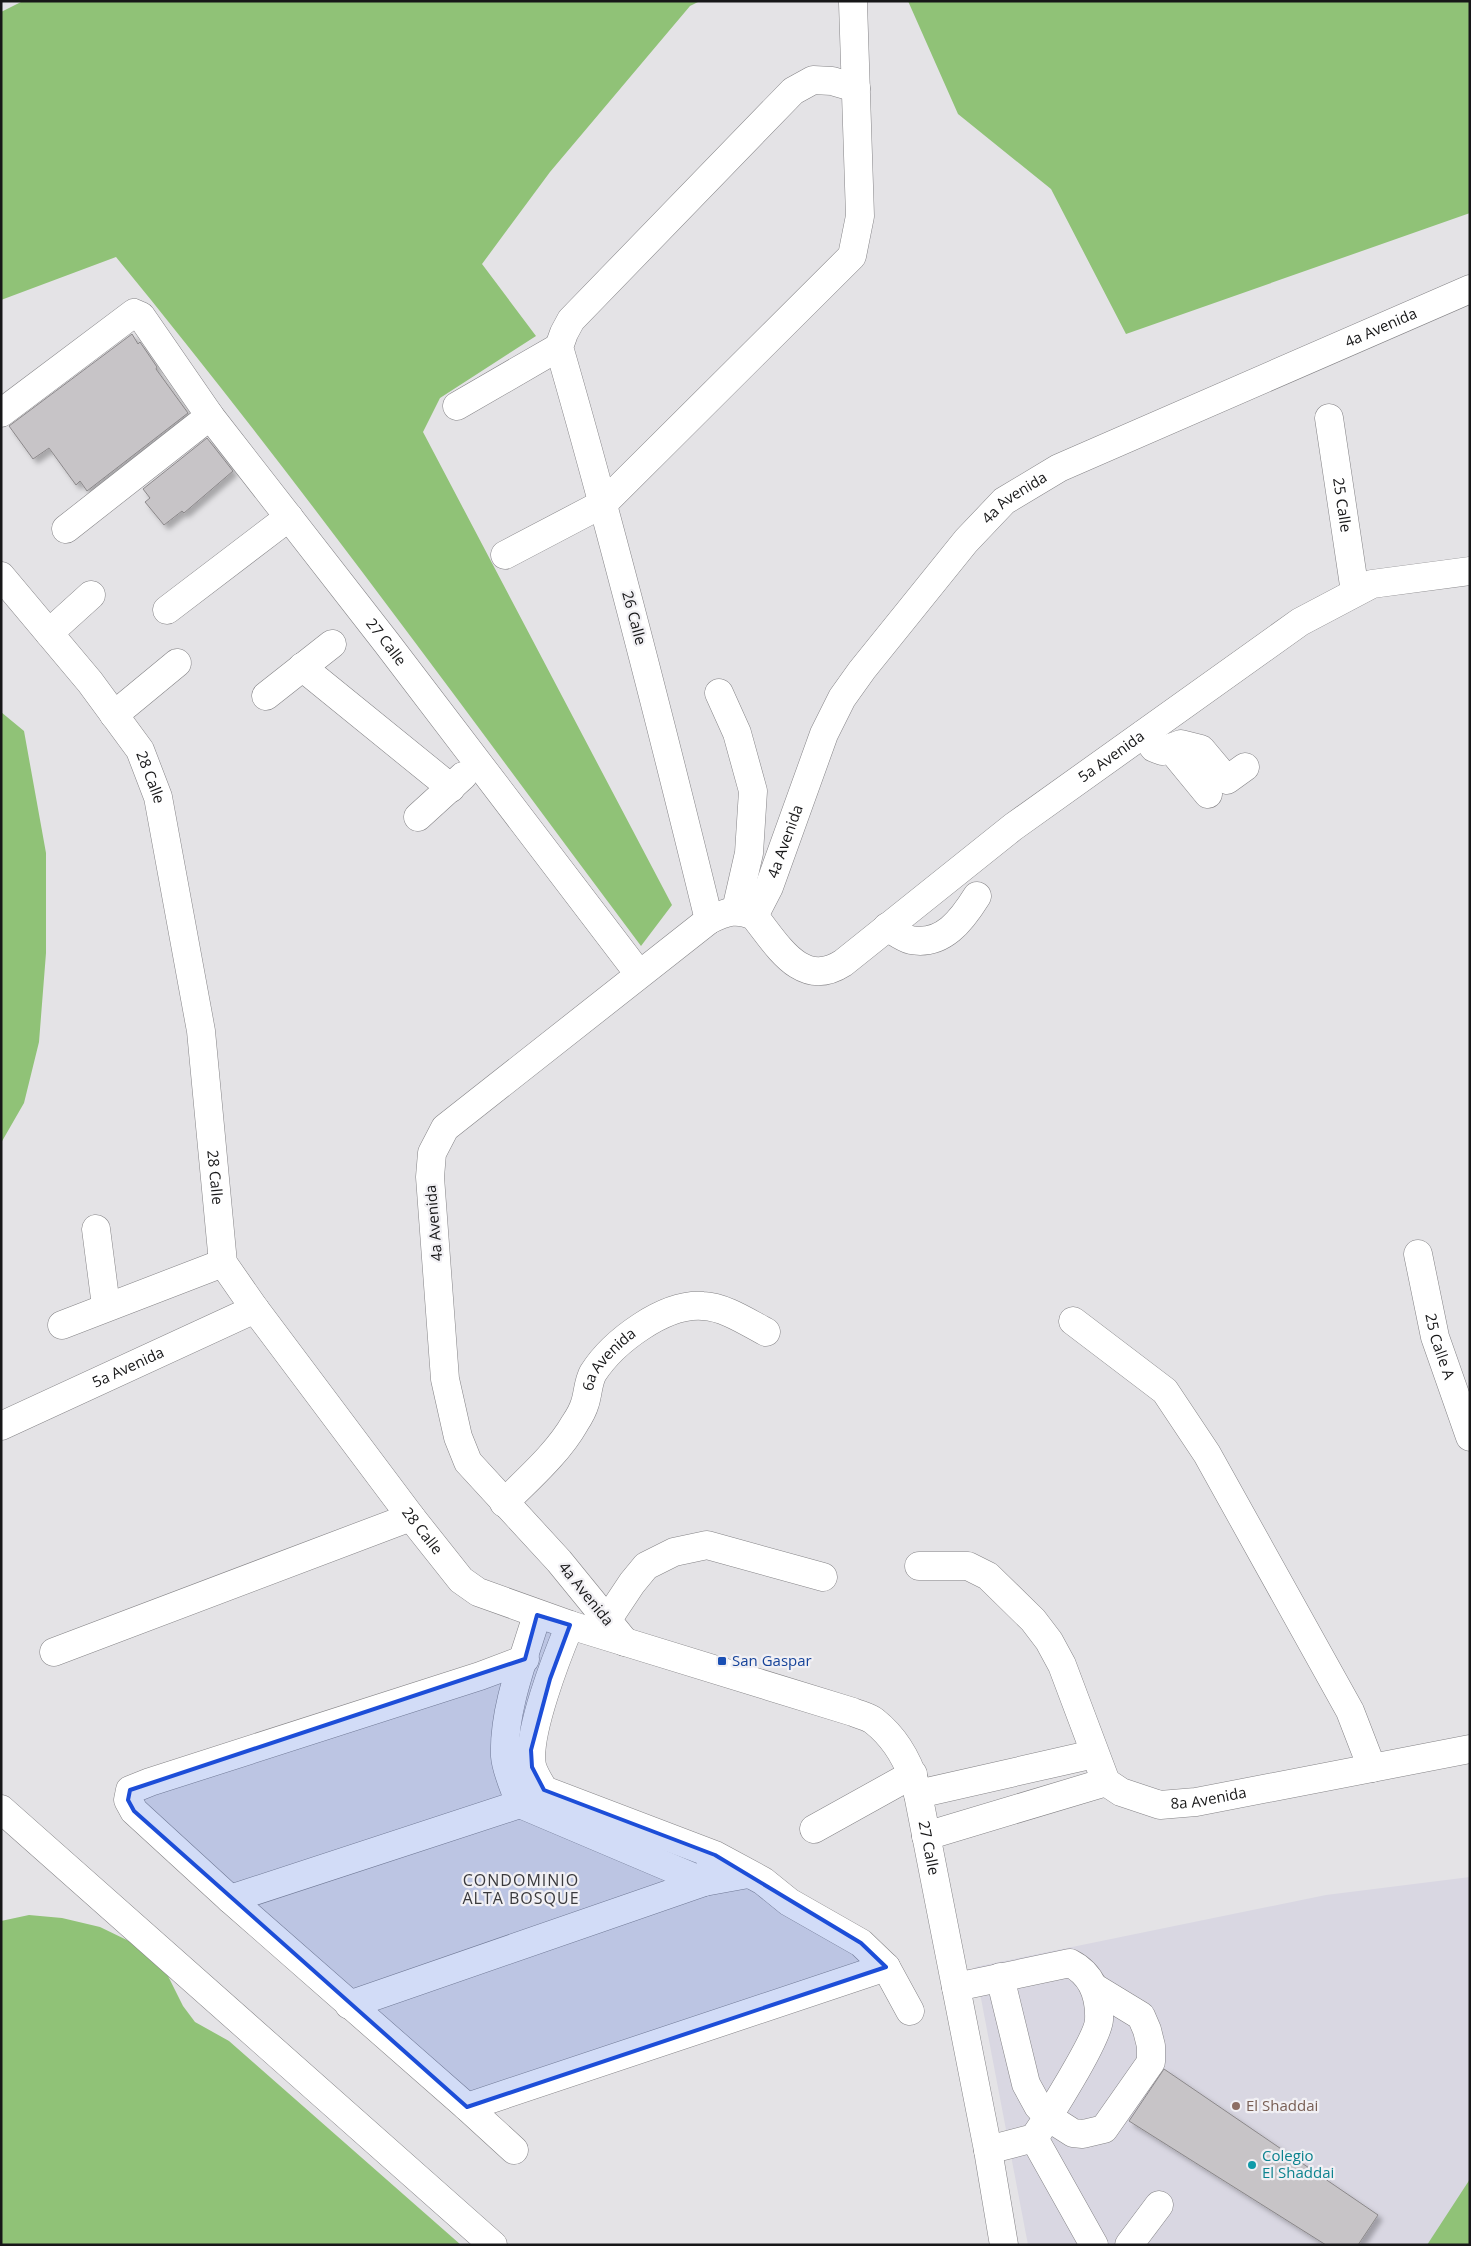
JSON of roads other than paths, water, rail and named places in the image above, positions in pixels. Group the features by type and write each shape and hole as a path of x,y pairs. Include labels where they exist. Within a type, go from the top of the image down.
{"street":[{"path":"505,555 604,503 852,256 860,216 853,3"},
{"path":"457,406 559,347 564,332 571,320 793,91 813,80 832,81 856,88"},
{"name":"4a Avenida","path":"624,1642 559,1561 468,1462 458,1437 452,1418 446,1379 430,1177 432,1153 445,1128 709,920 724,913 745,913 770,887 824,734 842,698 862,670 966,541 1004,501 1059,468 1470,289"},
{"name":"27 Calle","path":"1,414 134,313 141,316 210,416 639,974"},
{"name":"26 Calle","path":"559,347 604,503 709,920"},
{"path":"66,529 210,416"},
{"name":"25 Calle","path":"1329,418 1355,592"},
{"path":"167,610 289,517"},
{"name":"5a Avenida","path":"745,913 798,967 812,971 822,971 843,963 1013,827 1285,632 1372,584 1470,571"},
{"name":"28 Calle","path":"1,576 114,714 140,750 158,797 201,1031 223,1263 255,1309 411,1517 461,1580 478,1592 537,1615 624,1642"},
{"path":"49,633 91,595"},
{"path":"266,696 332,644"},
{"path":"114,714 177,663"},
{"path":"302,667 451,788"},
{"path":"720,693 737,733 753,791 745,913"},
{"path":"1144,734 1154,748 1162,751 1181,744 1201,750 1220,786"},
{"path":"418,817 478,764"},
{"path":"887,927 910,940 933,940 961,921 977,896"},
{"path":"96,1229 106,1306"},
{"name":"25 Calle A","path":"1418,1254 1435,1338 1470,1437"},
{"path":"62,1325 106,1306 223,1263"},
{"name":"6a Avenida","path":"504,1503 558,1446 574,1425 585,1404 592,1375 613,1348 637,1329 670,1310 703,1306 736,1316 766,1332"},
{"name":"5a Avenida","path":"1,1426 255,1309"},
{"path":"1073,1321 1166,1392 1207,1454 1350,1710 1372,1768"},
{"path":"54,1652 411,1517"},
{"path":"608,1620 632,1583 646,1566 674,1552 707,1545 823,1577"},
{"path":"919,1566 968,1566 988,1576 1034,1620 1049,1641 1062,1665 1106,1782 926,1836"},
{"path":"537,1615 525,1659 514,1689 506,1740 505,1758 520,1804 704,1882"},
{"path":"570,1625 552,1671 531,1750 532,1768 544,1790 715,1855 763,1881 789,1902 861,1943 886,1967 910,2011"},
{"name":"27 Calle","path":"624,1642 853,1712 874,1721 903,1754 916,1784 988,2150 1004,2245"},
{"path":"514,2150 468,2107 349,2005 230,1899 134,1811 128,1800 130,1790 480,1676 525,1659"},
{"name":"8a Avenida","path":"1106,1782 1121,1792 1160,1805 1196,1802 1470,1749"},
{"path":"814,1829 916,1784 1094,1754"},
{"path":"230,1899 520,1804 544,1790"},
{"path":"1,1809 493,2245"},
{"path":"704,1882 715,1855"},
{"path":"349,2005 704,1882 748,1874"},
{"path":"956,1986 1070,1963 1081,1968 1088,1975 1095,1988 1100,2022 1090,2044 1041,2128"},
{"path":"468,2107 886,1967"},
{"path":"1000,1977 1026,2084 1038,2106 1041,2128 1094,2245"},
{"path":"988,2150 1041,2128 1089,2134 1104,2128 1151,2062 1151,2046 1147,2030 1140,2016 1095,1988"},
{"path":"1129,2245 1159,2205"}],"place":[{"name":"San Gaspar","path":"722,1661"},
{"name":"El Shaddai","path":"1236,2106"},
{"name":"Colegio El Shaddai","path":"1252,2165"}],"district":[{"name":"CONDOMINIO ALTA BOSQUE","path":"521,1889"}]}
